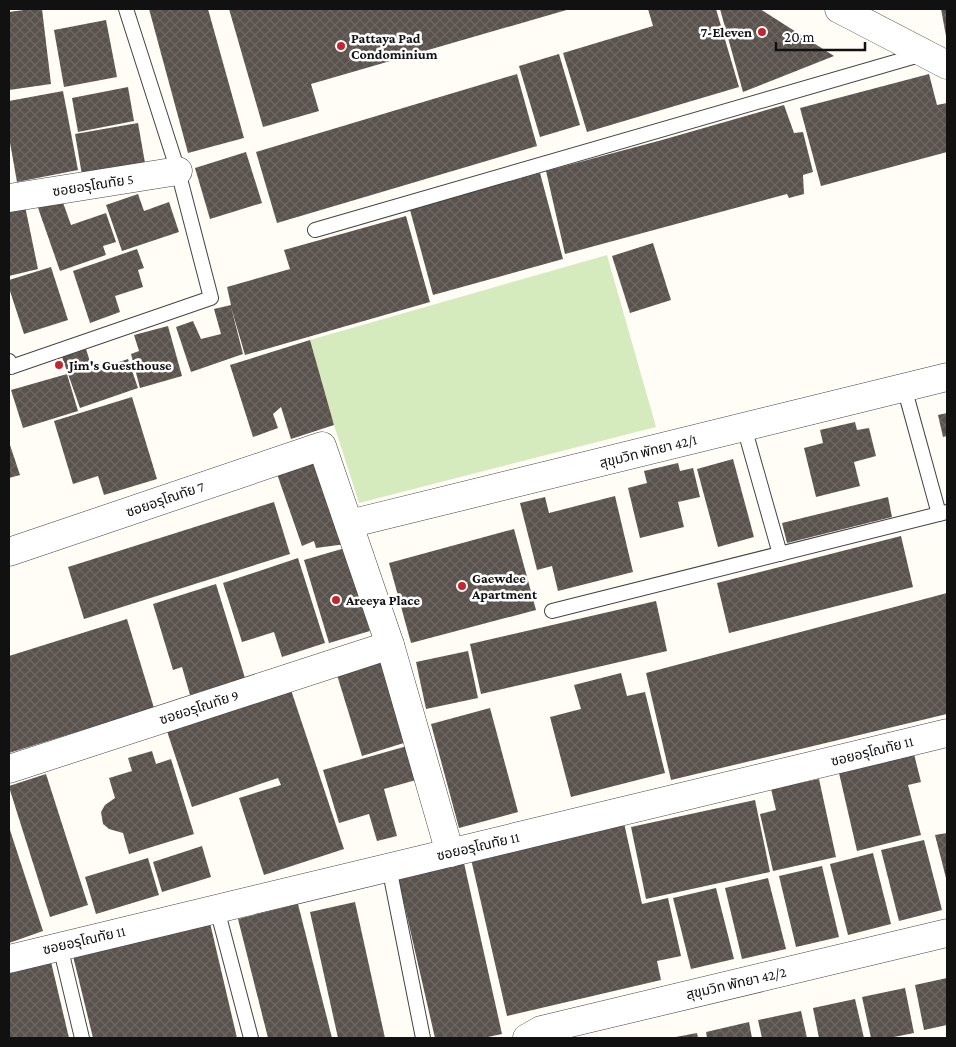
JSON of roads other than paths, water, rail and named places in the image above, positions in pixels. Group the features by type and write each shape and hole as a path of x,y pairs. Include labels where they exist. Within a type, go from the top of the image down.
{"street":[{"path":"839,9 936,59"},
{"name":"ซอยอรุโณทัย 5","path":"9,198 178,171"},
{"name":"สุขุมวิท พัทยา 42/1","path":"349,524 947,377"},
{"name":"ซอยอรุโณทัย 7","path":"9,552 322,446 349,524"},
{"path":"349,524 390,645 450,852"},
{"name":"ซอยอรุโณทัย 9","path":"9,769 390,645"},
{"name":"ซอยอรุโณทัย 11","path":"9,958 947,733"},
{"name":"สุขุมวิท พัทยา 42/2","path":"527,1038 541,1030 947,932"}],"lane":[{"path":"9,361 11,367 211,298 178,171 126,9"},
{"path":"315,230 936,59"},
{"path":"552,611 943,513 904,388"},
{"path":"744,427 780,554"},
{"path":"389,867 423,1038"},
{"path":"217,908 251,1038"},
{"path":"60,946 82,1038"}],"place":[{"name":"7-Eleven","path":"762,32"},
{"name":"Pattaya Pad Condominium","path":"341,46"},
{"name":"Jim's Guesthouse","path":"59,365"},
{"name":"Gaewdee Apartment","path":"462,586"},
{"name":"Areeya Place","path":"336,600"}]}
